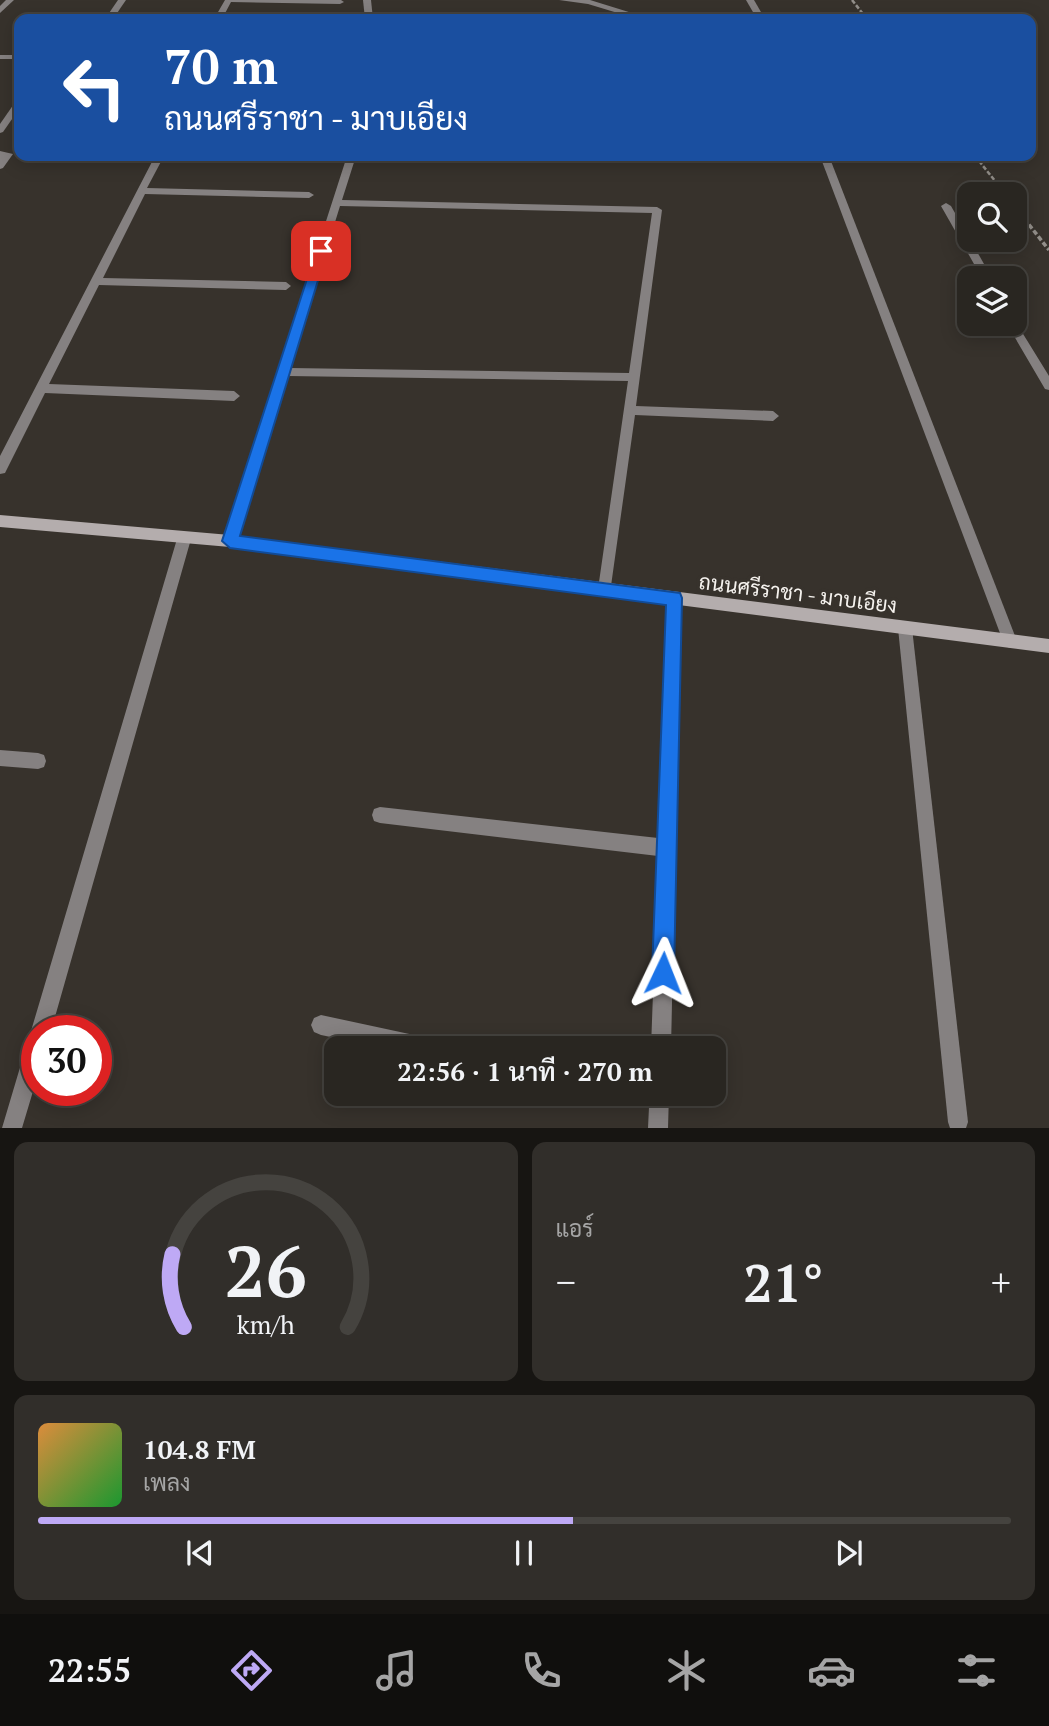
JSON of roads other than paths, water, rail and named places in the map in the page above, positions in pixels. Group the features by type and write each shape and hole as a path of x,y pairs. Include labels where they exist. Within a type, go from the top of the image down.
{"main road":[{"name":"ถนนศรีราชา - มาบเอียง","path":"0,521 230,541 1049,646"}],"street":[{"path":"0,11 10,0"},
{"path":"229,0 340,2"},
{"path":"563,0 589,2 628,14"},
{"path":"0,130 14,110"},
{"path":"0,154 8,154 0,166"},
{"path":"0,469 156,161"},
{"path":"230,541 350,161"},
{"path":"826,161 1010,641"},
{"path":"141,191 309,195"},
{"path":"337,203 657,210 605,589"},
{"path":"946,206 980,266"},
{"path":"96,281 286,286"},
{"path":"1020,336 1049,386"},
{"path":"284,372 635,377"},
{"path":"43,388 234,396"},
{"path":"630,410 773,416"},
{"path":"46,1015 184,539"},
{"path":"661,1036 674,598"},
{"path":"905,628 958,1122"},
{"path":"0,758 38,761"},
{"path":"380,815 667,848"},
{"path":"321,1025 372,1036"},
{"path":"12,1128 21,1098"},
{"path":"659,1106 659,1128"}]}
